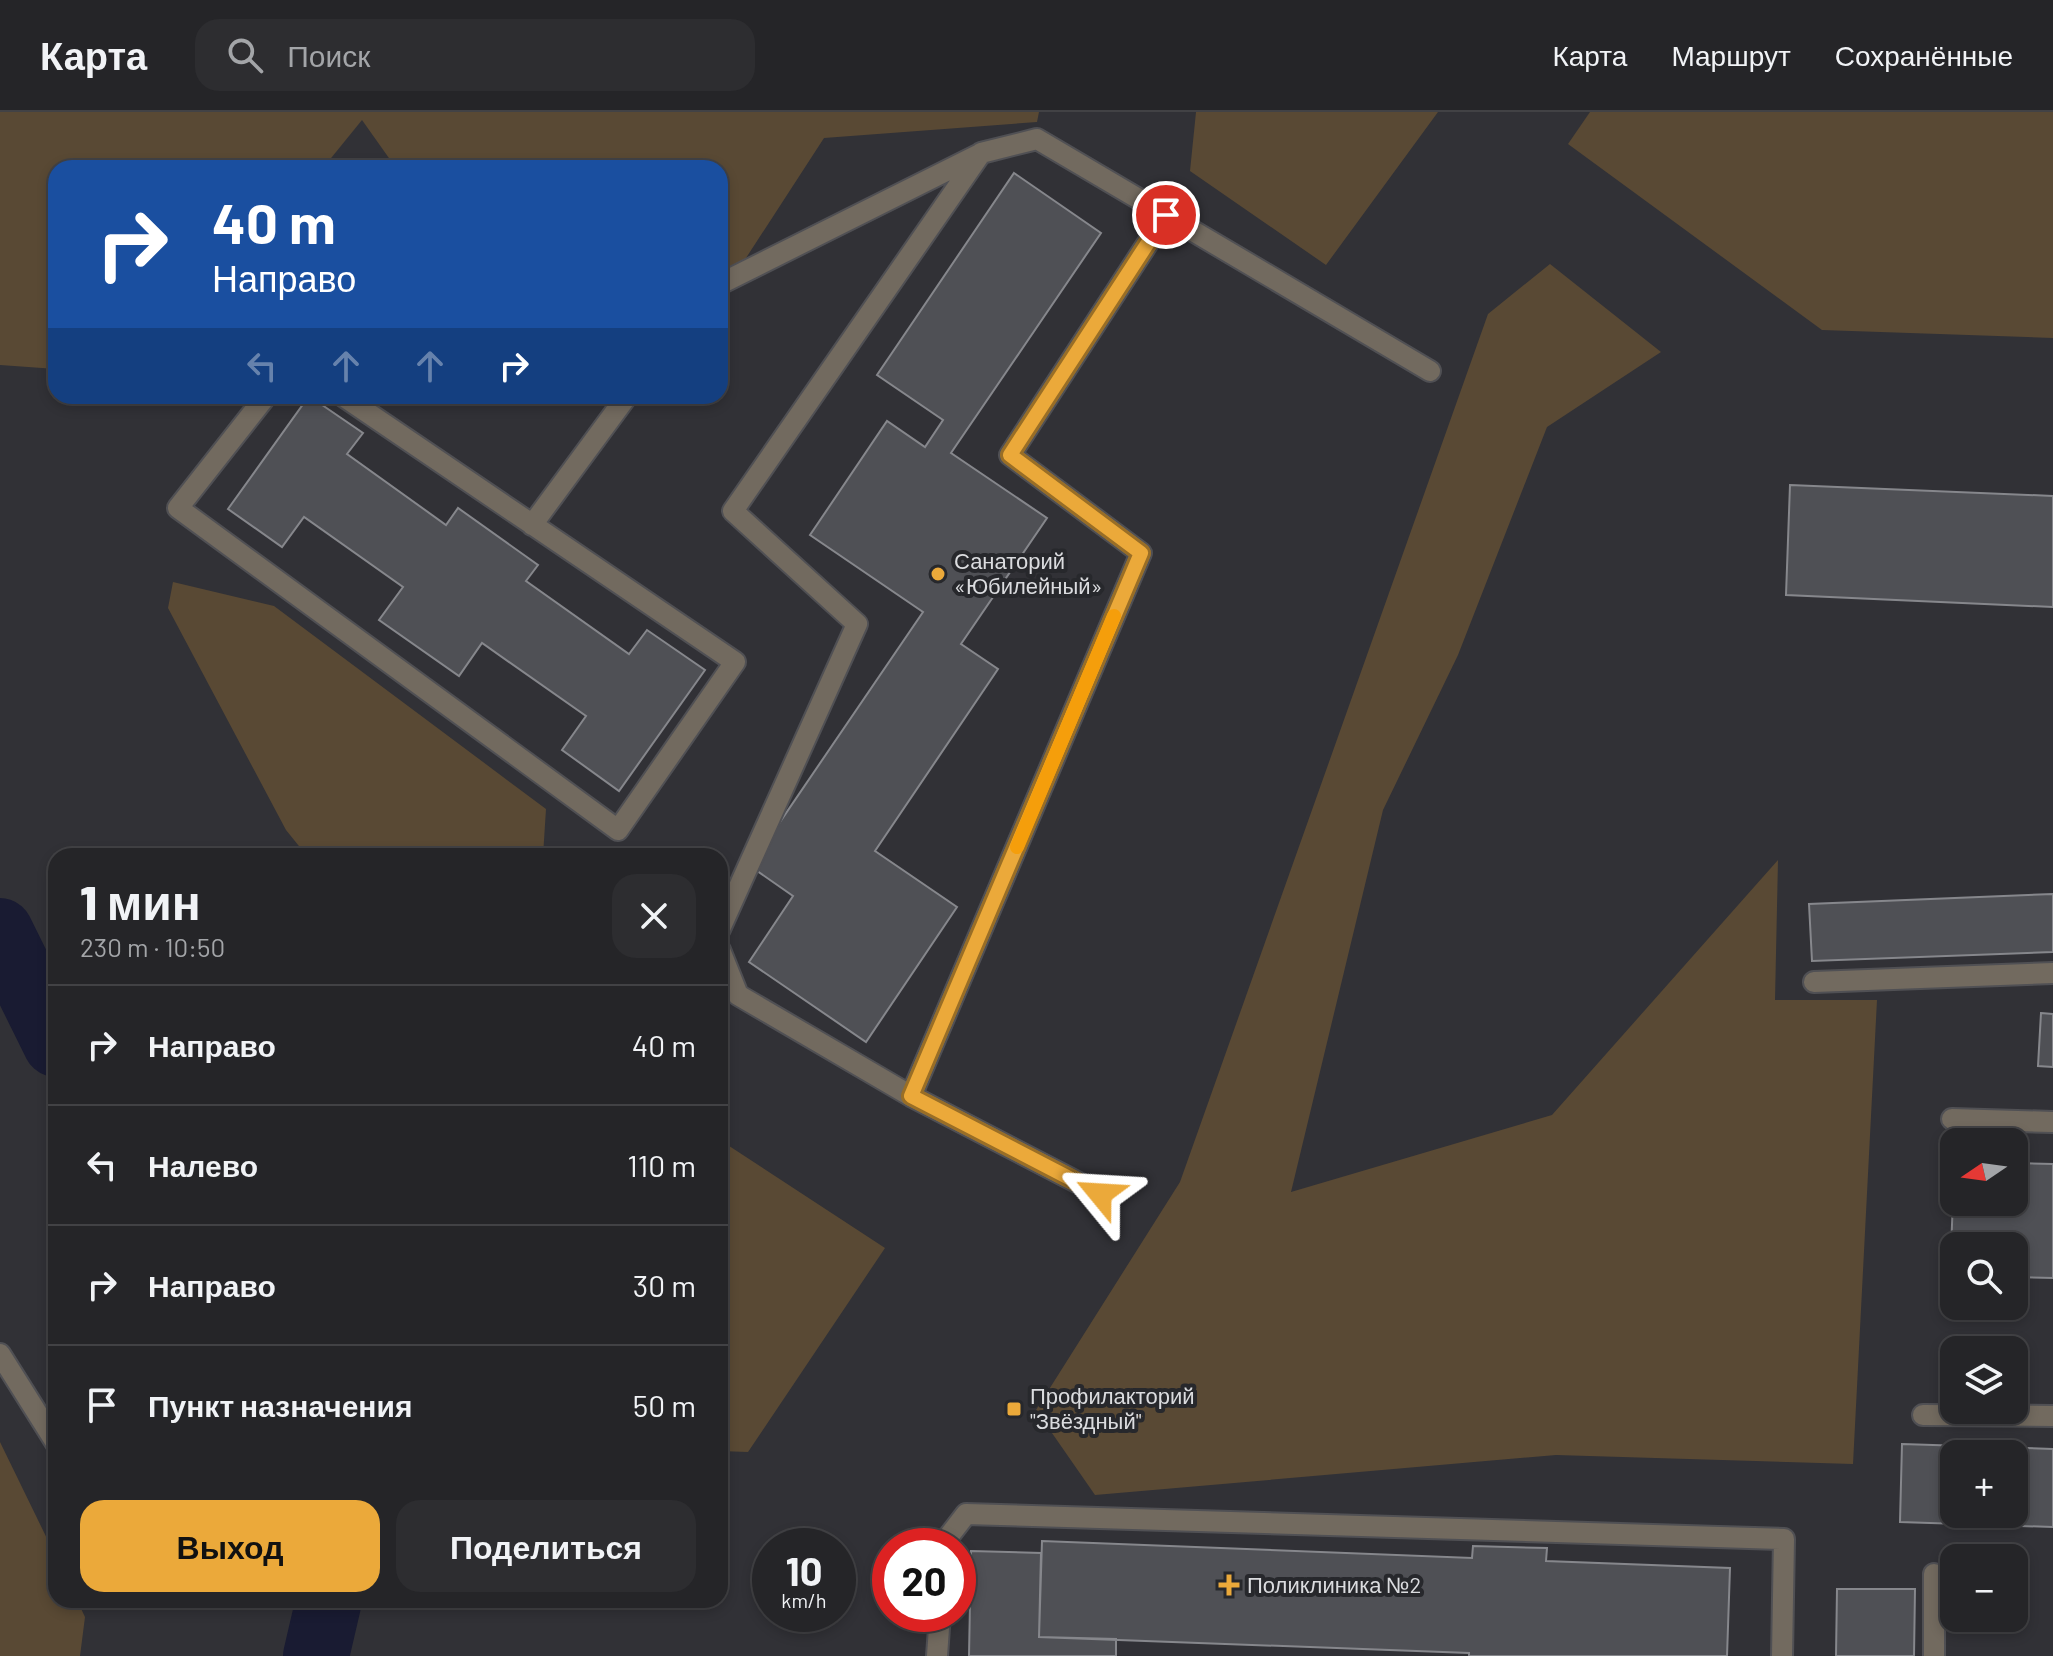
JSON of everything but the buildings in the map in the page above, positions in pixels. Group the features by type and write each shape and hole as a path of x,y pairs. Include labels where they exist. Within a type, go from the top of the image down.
{"lane":[{"path":"728,280 981,153 1037,139 1430,371"},
{"path":"728,911 857,624 733,511 981,153"},
{"path":"911,1096 1141,553 1010,455 1166,215"},
{"path":"260,404 178,508 618,830 735,662 355,404"},
{"path":"532,525 621,404"},
{"path":"728,970 738,995 911,1096 1100,1194"},
{"path":"1814,982 2053,973"},
{"path":"1952,1119 2053,1122"},
{"path":"0,1354 48,1430"},
{"path":"1923,1415 2053,1416"},
{"path":"955,1528 966,1514 1784,1539 1782,1656"},
{"path":"1934,1574 1934,1656"},
{"path":"937,1656 939,1632"}],"shaded area":[{"path":"0,112 1039,112 1037,122 824,138 728,286 728,160 390,160 362,120 330,160 48,160 48,368 0,365"},
{"path":"1196,112 1438,112 1326,265 1190,171"},
{"path":"1590,112 2053,112 2053,338 1822,330 1568,144"},
{"path":"1550,264 1661,352 1547,427 1458,655 1383,810 1291,1192 1552,1115 1778,860 1775,1000 1877,1000 1853,1464 1556,1455 1095,1495 1036,1410 1180,1182 1488,314"},
{"path":"173,582 274,606 546,809 544,848 301,848 286,830 168,608"},
{"path":"728,1145 885,1248 748,1452 728,1451"},
{"path":"0,1442 48,1541 48,1608 81,1608 85,1617 80,1656 0,1656"}],"waterway":[{"path":"0,931 48,1028"},
{"path":"316,1656 327,1608"}],"slow traffic":[{"path":"1017,847 1114,616"}],"place":[{"name":"Санаторий «Юбилейный»","path":"938,574"},
{"name":"Профилакторий \"Звёздный\"","path":"1014,1409"},
{"name":"Поликлиника №2","path":"1229,1585"}],"route":[{"path":"1100,1194 911,1096 1141,553 1010,455 1166,215"}]}
